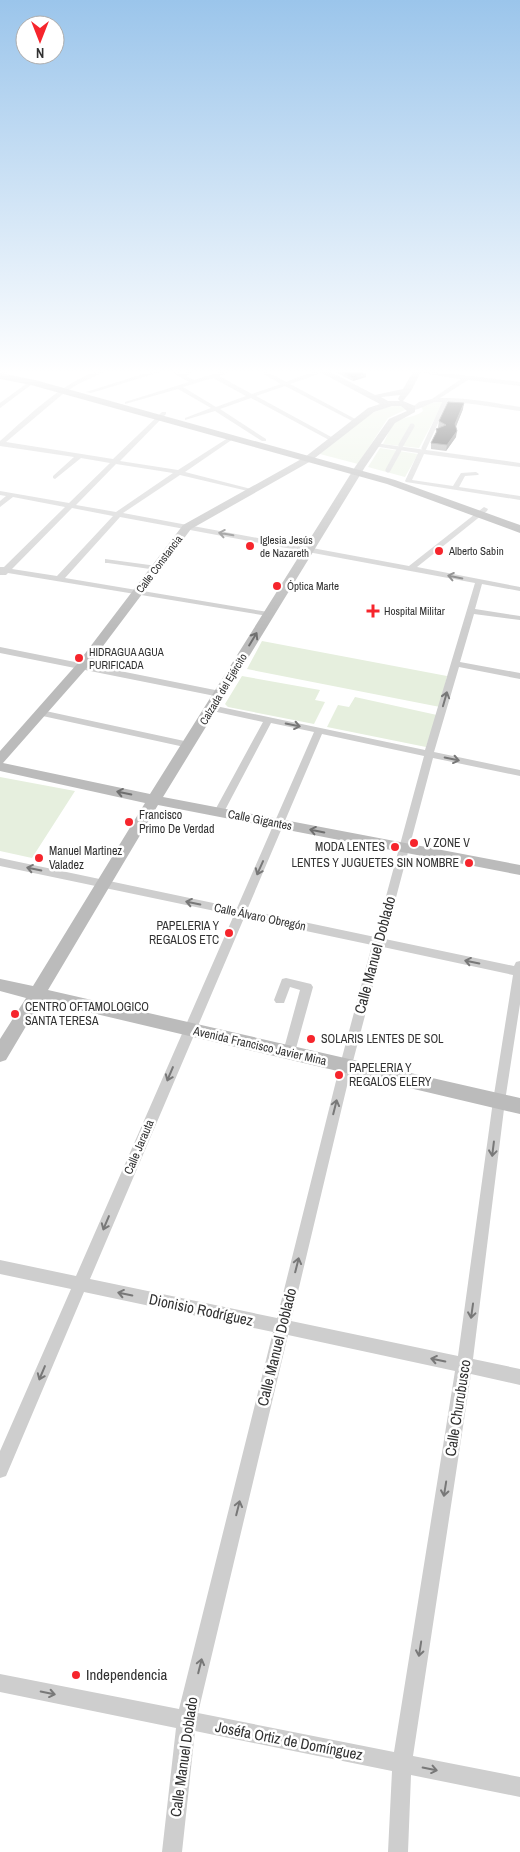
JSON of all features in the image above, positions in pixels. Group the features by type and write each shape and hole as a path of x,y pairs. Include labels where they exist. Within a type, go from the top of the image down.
{"main road":[{"name":"Calzada del Ejército","path":"0,1055 268,614 367,456"},
{"path":"312,457 358,470 410,481 520,529"},
{"name":"Calle Constancia","path":"0,760 81,667 188,527 312,457"},
{"path":"358,470 481,512 520,522"},
{"name":"Calle Gigantes","path":"0,767 155,800 520,870"},
{"name":"Avenida Francisco Javier Mina","path":"0,985 520,1106"}],"street":[{"path":"55,477 79,456"},
{"path":"81,456 178,472 252,490"},
{"path":"2,572 120,456"},
{"path":"59,579 117,514 202,456"},
{"path":"388,470 395,456"},
{"path":"420,456 410,481 520,498"},
{"path":"468,456 520,465"},
{"path":"455,488 463,474 476,474"},
{"path":"0,493 520,589"},
{"path":"0,505 11,495"},
{"path":"412,568 481,512"},
{"path":"108,561 157,568"},
{"path":"2,572 59,579 268,614"},
{"name":"Calle Manuel Doblado","path":"172,1852 186,1721 346,1065 404,848 479,582"},
{"path":"470,611 520,618"},
{"path":"0,651 220,694"},
{"path":"455,664 520,676"},
{"path":"211,708 520,773"},
{"path":"41,712 189,745"},
{"path":"219,812 268,720"},
{"name":"Calle Jarauta","path":"0,1470 319,731"},
{"name":"Calle Álvaro Obregón","path":"0,862 379,942 520,969"},
{"name":"Calle Churubusco","path":"398,1852 402,1763 464,1366 499,1101 520,969"},
{"path":"280,1000 286,982 307,987 289,1052"},
{"name":"Dionisio Rodríguez","path":"0,1268 520,1377"},
{"name":"Joséfa Ortiz de Domínguez","path":"0,1683 520,1787"}],"green space":[{"path":"329,456 363,456 358,464"},
{"path":"375,456 417,456 405,477 368,467"},
{"path":"262,641 447,676 440,707 247,669"},
{"path":"242,676 320,690 315,700 325,702 314,724 228,707 225,704"},
{"path":"355,697 437,715 426,747 327,727 338,705 349,707"},
{"path":"0,777 75,791 32,858 0,851"}],"place":[{"name":"Iglesia Jesús de Nazareth","path":"250,546"},
{"name":"Alberto Sabin","path":"439,551"},
{"name":"Óptica Marte","path":"277,586"},
{"name":"Hospital Militar","path":"373,611"},
{"name":"HIDRAGUA AGUA PURIFICADA","path":"79,658"},
{"name":"Francisco Primo De Verdad","path":"129,822"},
{"name":"V ZONE V","path":"414,843"},
{"name":"MODA LENTES","path":"395,847"},
{"name":"Manuel Martinez Valadez","path":"39,858"},
{"name":"LENTES Y JUGUETES SIN NOMBRE","path":"469,863"},
{"name":"PAPELERIA Y REGALOS ETC","path":"229,933"},
{"name":"CENTRO OFTAMOLOGICO SANTA TERESA","path":"15,1014"},
{"name":"SOLARIS LENTES DE SOL","path":"311,1039"},
{"name":"PAPELERIA Y REGALOS ELERY","path":"339,1075"},
{"name":"Independencia","path":"76,1675"}]}
